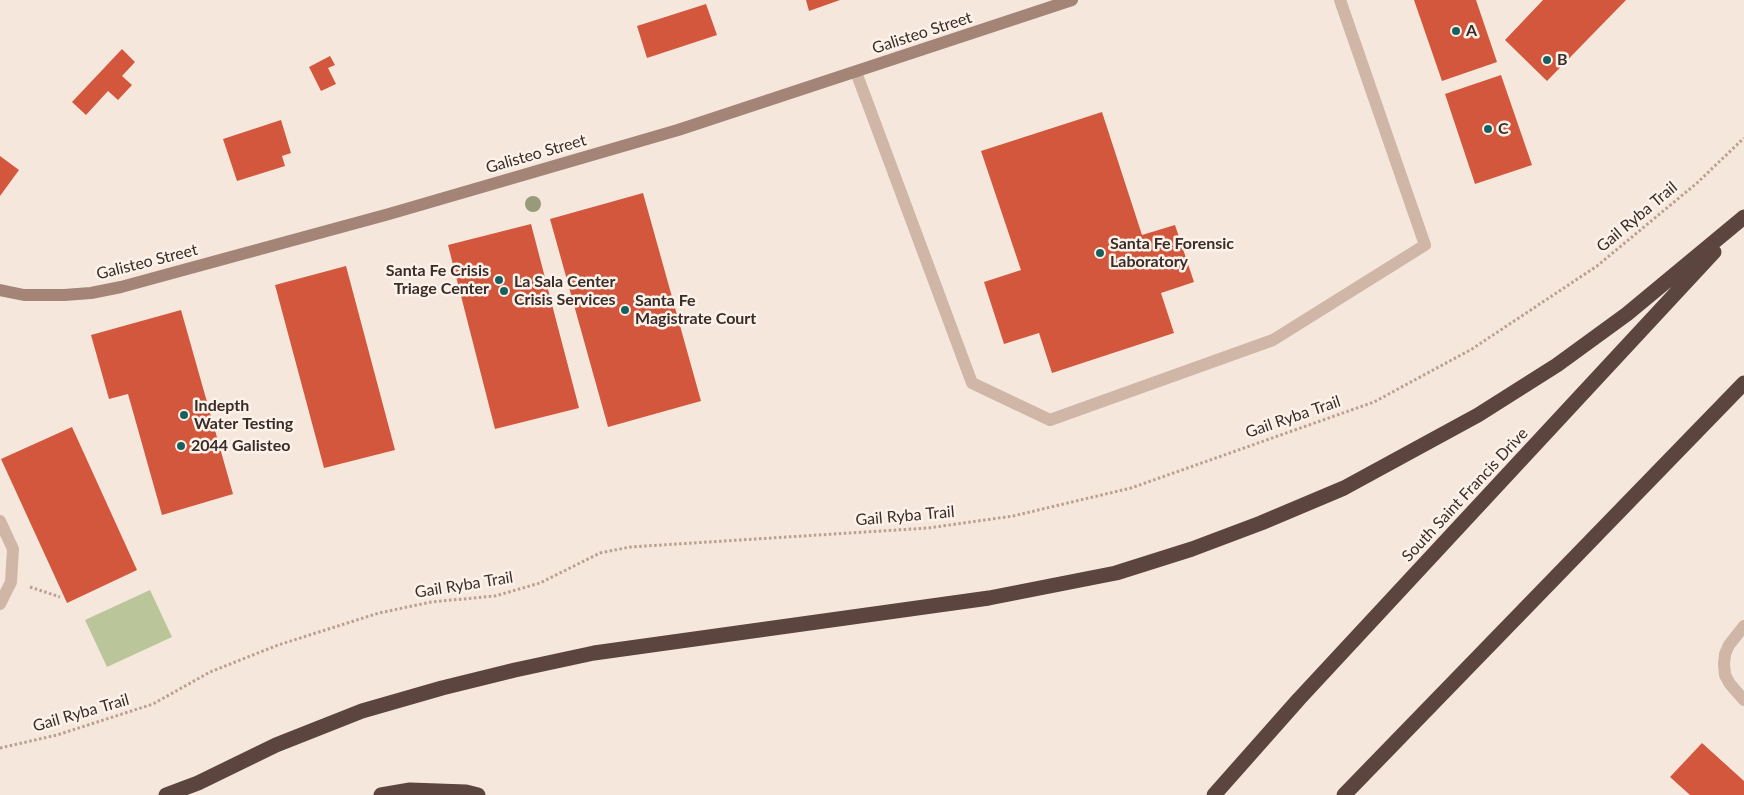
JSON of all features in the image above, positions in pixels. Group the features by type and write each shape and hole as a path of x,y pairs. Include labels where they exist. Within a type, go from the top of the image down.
{"highway":[{"path":"166,795 198,783 276,745 362,711 442,688 515,670 594,652 989,598 1116,573 1192,549 1261,523 1344,488 1478,415 1557,365 1627,314 1744,219"},
{"name":"South Saint Francis Drive","path":"1214,795 1299,699 1744,219"},
{"path":"1344,795 1744,383"},
{"path":"1358,795 1426,711"},
{"path":"181,795 198,783"},
{"path":"381,795 410,790 466,792 478,795"}],"street":[{"name":"Galisteo Street","path":"0,290 24,295 64,296 121,287 398,211 678,130 1072,0"}],"lane":[{"path":"856,72 972,383 1050,420 1273,340 1425,245 1340,0"},
{"path":"0,521 13,550 11,582 0,604"},
{"path":"1744,626 1729,645 1725,654 1724,664 1730,684 1744,700"}],"path":[{"name":"Gail Ryba Trail","path":"0,748 56,735 153,704 210,672 278,645 379,612 431,602 495,596 540,583 600,553 630,547 928,528 1013,516 1140,485 1374,402 1472,349 1597,266 1697,183 1744,138"},
{"path":"221,406 242,400"},
{"path":"43,591 60,597"}],"green space":[{"path":"150,590 172,637 107,667 85,620"}],"building":[{"path":"806,0 840,0 809,11"},
{"name":"A","path":"1414,0 1476,0 1497,62 1442,81"},
{"name":"B","path":"1543,0 1626,0 1547,81 1505,40"},
{"path":"706,4 717,35 647,58 637,26"},
{"path":"122,49 135,62 122,76 132,85 118,100 108,91 86,115 72,102"},
{"path":"330,56 335,65 328,68 336,84 321,91 309,67"},
{"name":"C","path":"1501,75 1532,165 1475,184 1445,94"},
{"name":"Santa Fe Forensic Laboratory","path":"1102,112 1142,235 1175,225 1194,282 1161,293 1174,333 1052,373 1039,333 1004,344 984,282 1021,270 981,151"},
{"path":"281,120 291,153 282,156 285,166 237,181 223,139"},
{"path":"0,156 19,170 0,196"},
{"name":"Santa Fe Magistrate Court","path":"643,193 701,401 608,427 550,219"},
{"name":"La Sala Center Crisis Services","path":"531,224 579,408 495,429 448,245"},
{"path":"346,266 395,450 324,468 275,285"},
{"name":"2044 Galisteo","path":"181,310 233,494 162,515 128,394 109,399 91,335"},
{"path":"72,427 137,570 67,603 1,459"},
{"path":"1702,743 1744,781 1744,795 1690,795 1670,777"}],"place":[{"name":"A","path":"1456,31"},
{"name":"B","path":"1547,60"},
{"name":"C","path":"1488,129"},
{"name":"Santa Fe Forensic Laboratory","path":"1100,253"},
{"name":"Santa Fe Crisis Triage Center","path":"499,280"},
{"name":"La Sala Center Crisis Services","path":"504,291"},
{"name":"Santa Fe Magistrate Court","path":"625,310"},
{"name":"Indepth Water Testing","path":"184,415"},
{"name":"2044 Galisteo","path":"181,446"}]}
